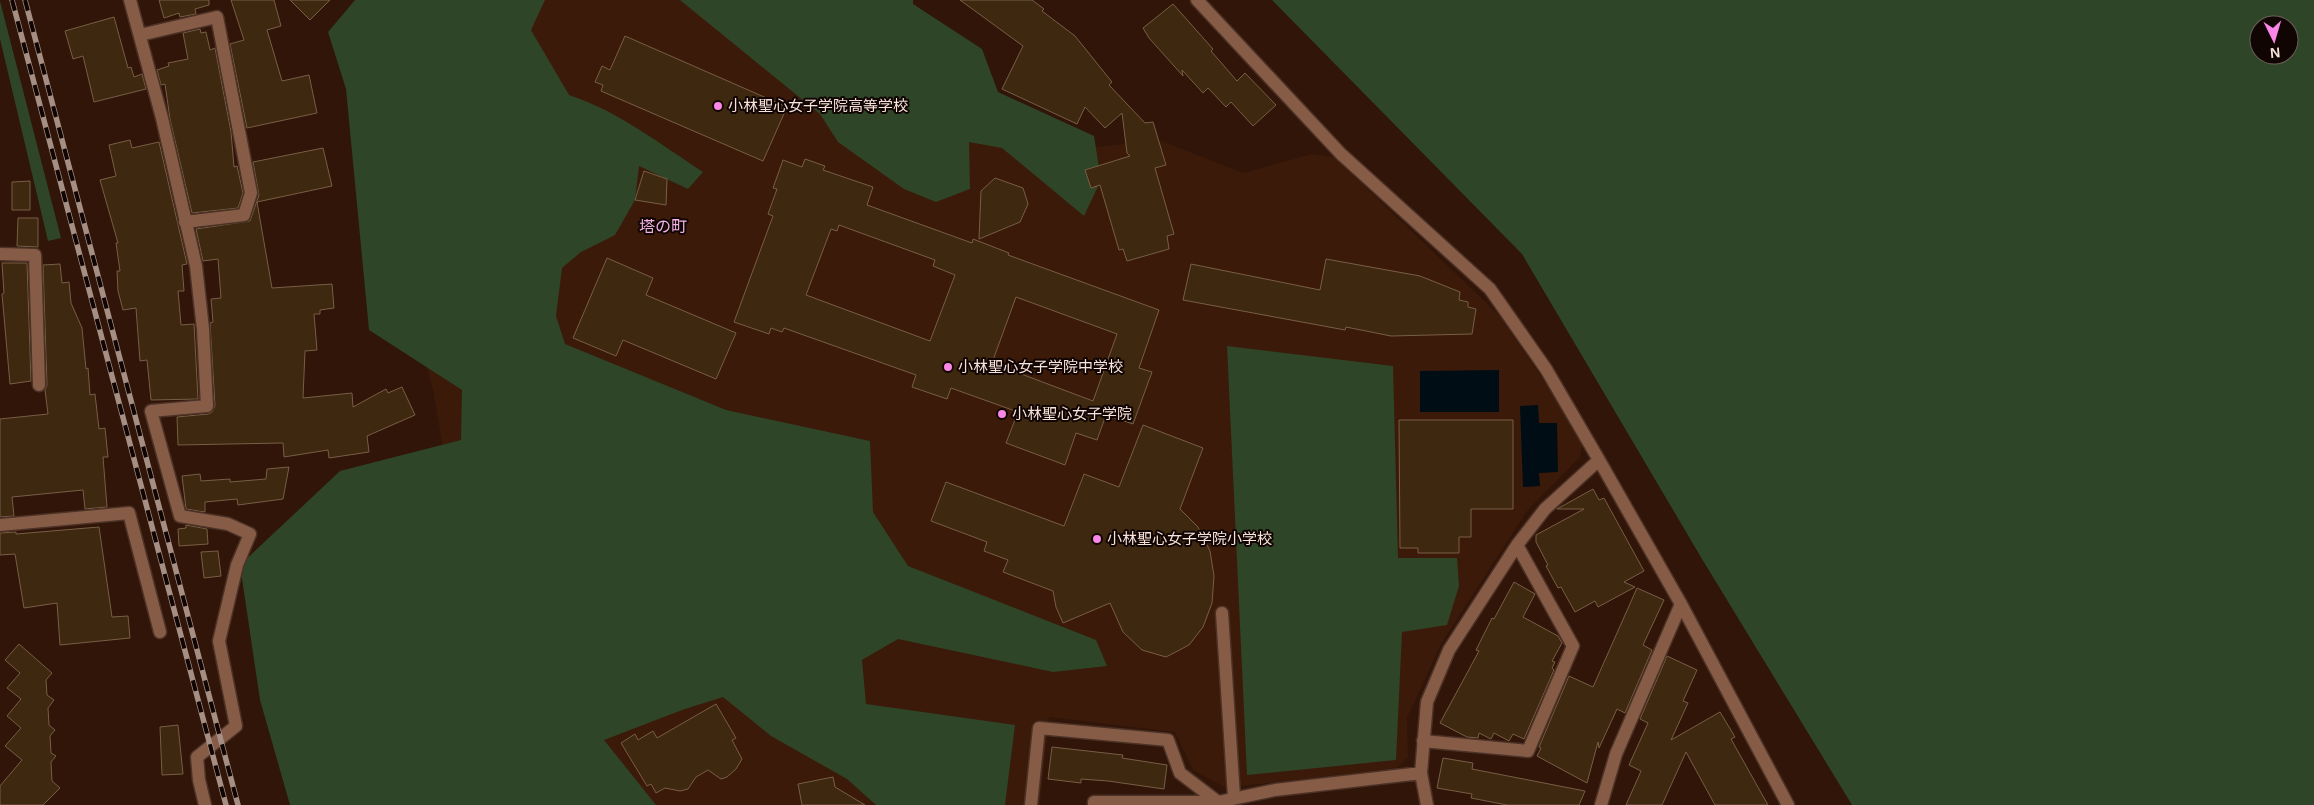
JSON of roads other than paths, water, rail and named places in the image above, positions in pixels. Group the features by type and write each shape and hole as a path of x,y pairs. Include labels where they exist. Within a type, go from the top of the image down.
{"street":[{"path":"130,0 162,118 196,266 203,329 207,406 151,411 180,516 228,524 250,534 238,565 219,641 236,726 197,757 199,780 205,805"},
{"path":"1197,0 1341,154 1490,289 1546,369 1599,460 1681,604 1788,805"},
{"path":"140,35 217,17 251,194 244,215 185,222"},
{"path":"0,254 35,255 39,385"},
{"path":"1427,805 1422,773 1427,702 1449,650 1517,544 1545,509 1599,460"},
{"path":"0,525 129,513 160,632"},
{"path":"1423,741 1528,751 1573,646 1517,544"},
{"path":"1601,805 1616,754 1681,604"},
{"path":"1222,613 1234,797"},
{"path":"1031,805 1039,728 1168,740 1180,773 1218,803"},
{"path":"1094,805 1094,802 1218,803 1234,797 1275,790 1422,773"}],"railway":[{"path":"12,0 226,805"},
{"path":"25,0 238,805"}],"place":[{"name":"小林聖心女子学院高等学校","path":"718,106"},
{"name":"小林聖心女子学院中学校","path":"948,367"},
{"name":"小林聖心女子学院","path":"1002,414"},
{"name":"小林聖心女子学院小学校","path":"1097,539"}],"district":[{"name":"塔の町","path":"663,226"}]}
